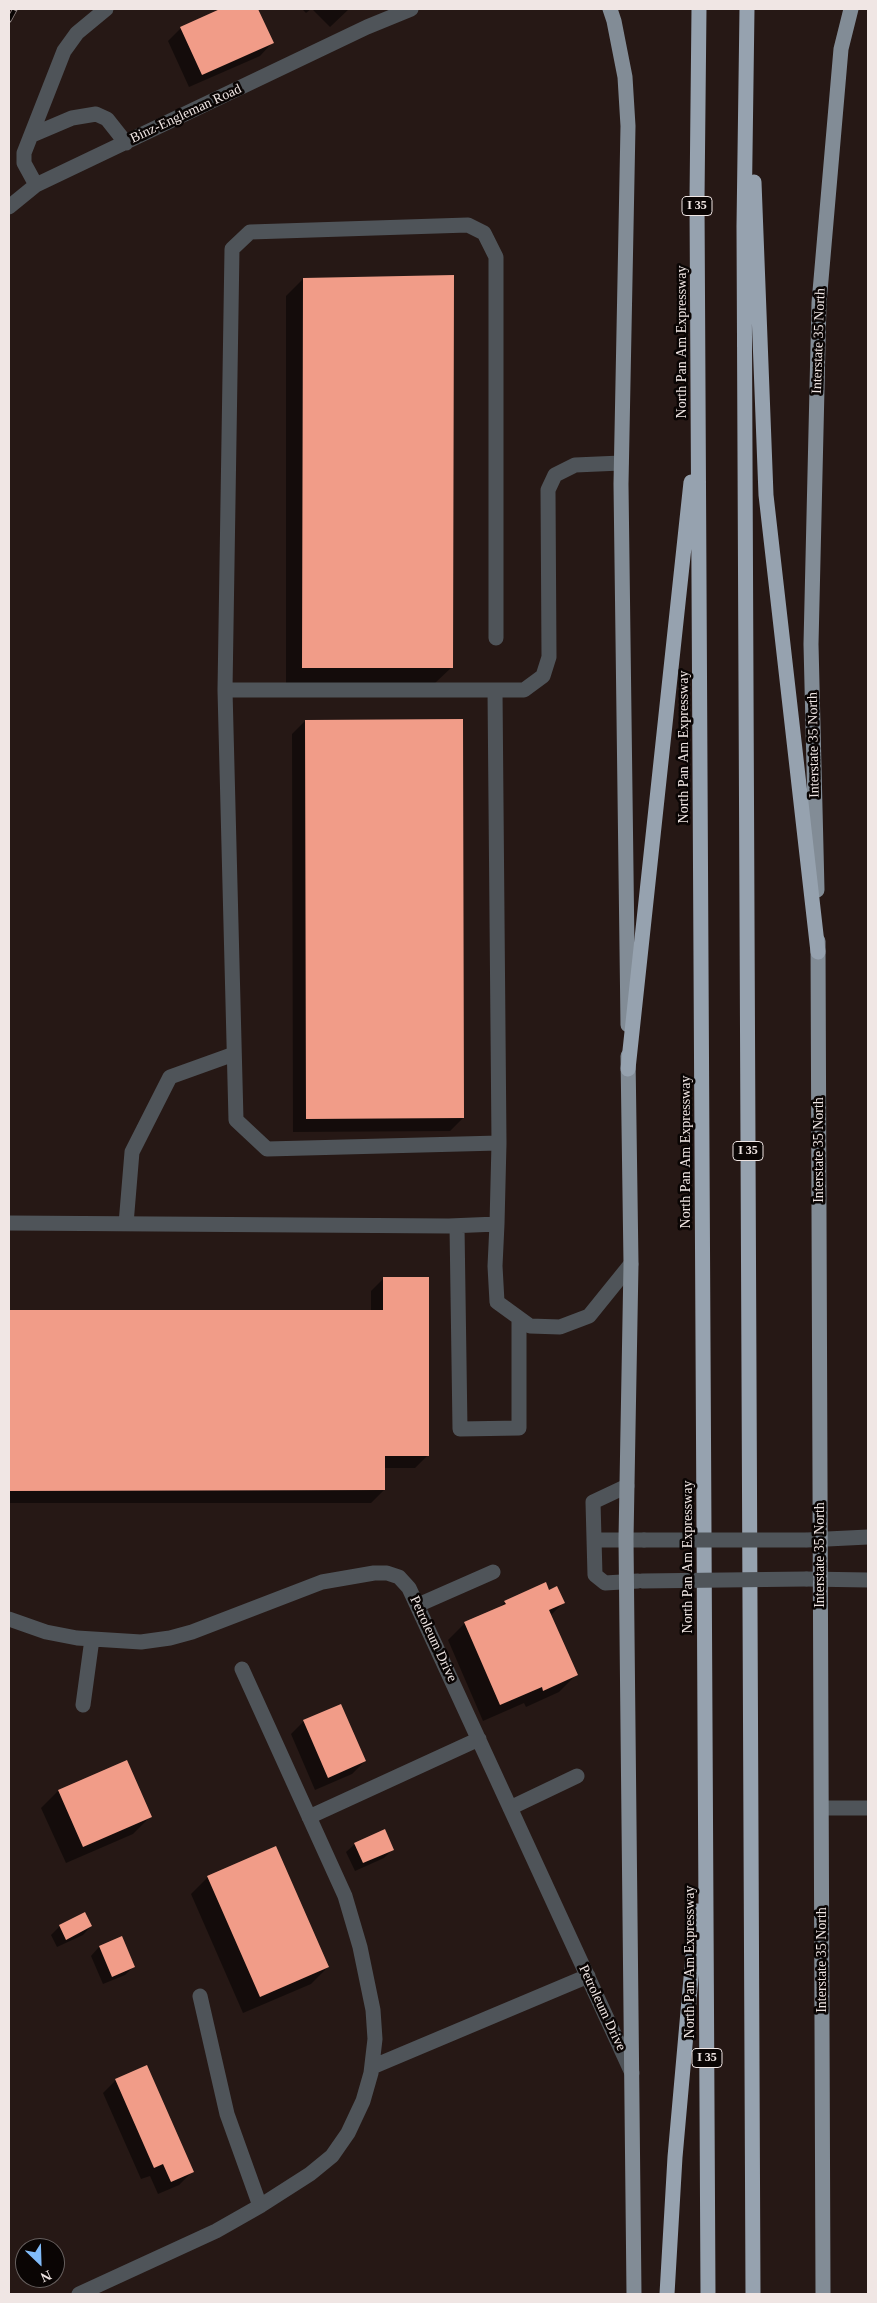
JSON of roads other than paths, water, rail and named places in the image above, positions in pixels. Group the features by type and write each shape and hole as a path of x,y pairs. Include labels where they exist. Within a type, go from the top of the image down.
{"highway":[{"name":"North Pan Am Expressway","path":"699,9 697,190 708,2294"},
{"path":"747,9 766,495 818,952"},
{"name":"I 35","path":"747,9 744,236 753,2294"},
{"path":"628,1069 699,403"},
{"path":"667,2294 674,2166 706,1822"}],"main road":[{"path":"610,9 625,77 628,126 621,463 630,1264 626,1539 634,2294"},
{"name":"Interstate 35 North","path":"823,2294 822,1808 813,1579 818,952 811,644 820,303 841,49 851,9"},
{"path":"841,49 859,9"}],"street":[{"path":"36,185 24,163 24,153 64,51 77,32 106,9"},
{"name":"Binz-Engleman Road","path":"367,27 396,9"},
{"name":"Binz-Engleman Road","path":"9,207 36,185 367,27 411,9"},
{"path":"32,135 72,118 96,114 107,119 126,142"},
{"path":"496,638 496,256 484,234 468,225 250,232 232,249 225,690 236,1120 267,1149 499,1143"},
{"path":"225,690 524,690 543,676 549,657 548,490 555,475 575,465 621,463"},
{"path":"494,690 499,1143 495,1266 497,1302 530,1326 560,1327 589,1316 630,1264"},
{"path":"126,1224 132,1152 170,1077 234,1054"},
{"path":"9,1223 457,1226 497,1224"},
{"path":"457,1226 460,1429 520,1428 519,1318"},
{"path":"627,1486 593,1502 595,1575 605,1583 813,1579 868,1580"},
{"path":"594,1540 813,1540 868,1538"},
{"path":"418,1605 493,1572"},
{"name":"Petroleum Drive","path":"9,1619 46,1632 92,1639 141,1642 170,1638 217,1624 322,1582 374,1573 387,1573 399,1577 409,1588 418,1605 632,2073"},
{"path":"83,1705 92,1639"},
{"path":"78,2294 216,2231 310,2174 332,2156 348,2133 363,2101 372,2067 375,2039 373,2010 360,1947 345,1896 242,1669"},
{"path":"309,1817 479,1740"},
{"path":"510,1808 577,1776"},
{"path":"822,1808 868,1808"},
{"path":"372,2067 588,1976"},
{"path":"200,1996 227,2114 260,2206"}],"railway":[{"path":"9,20 15,9"}]}
